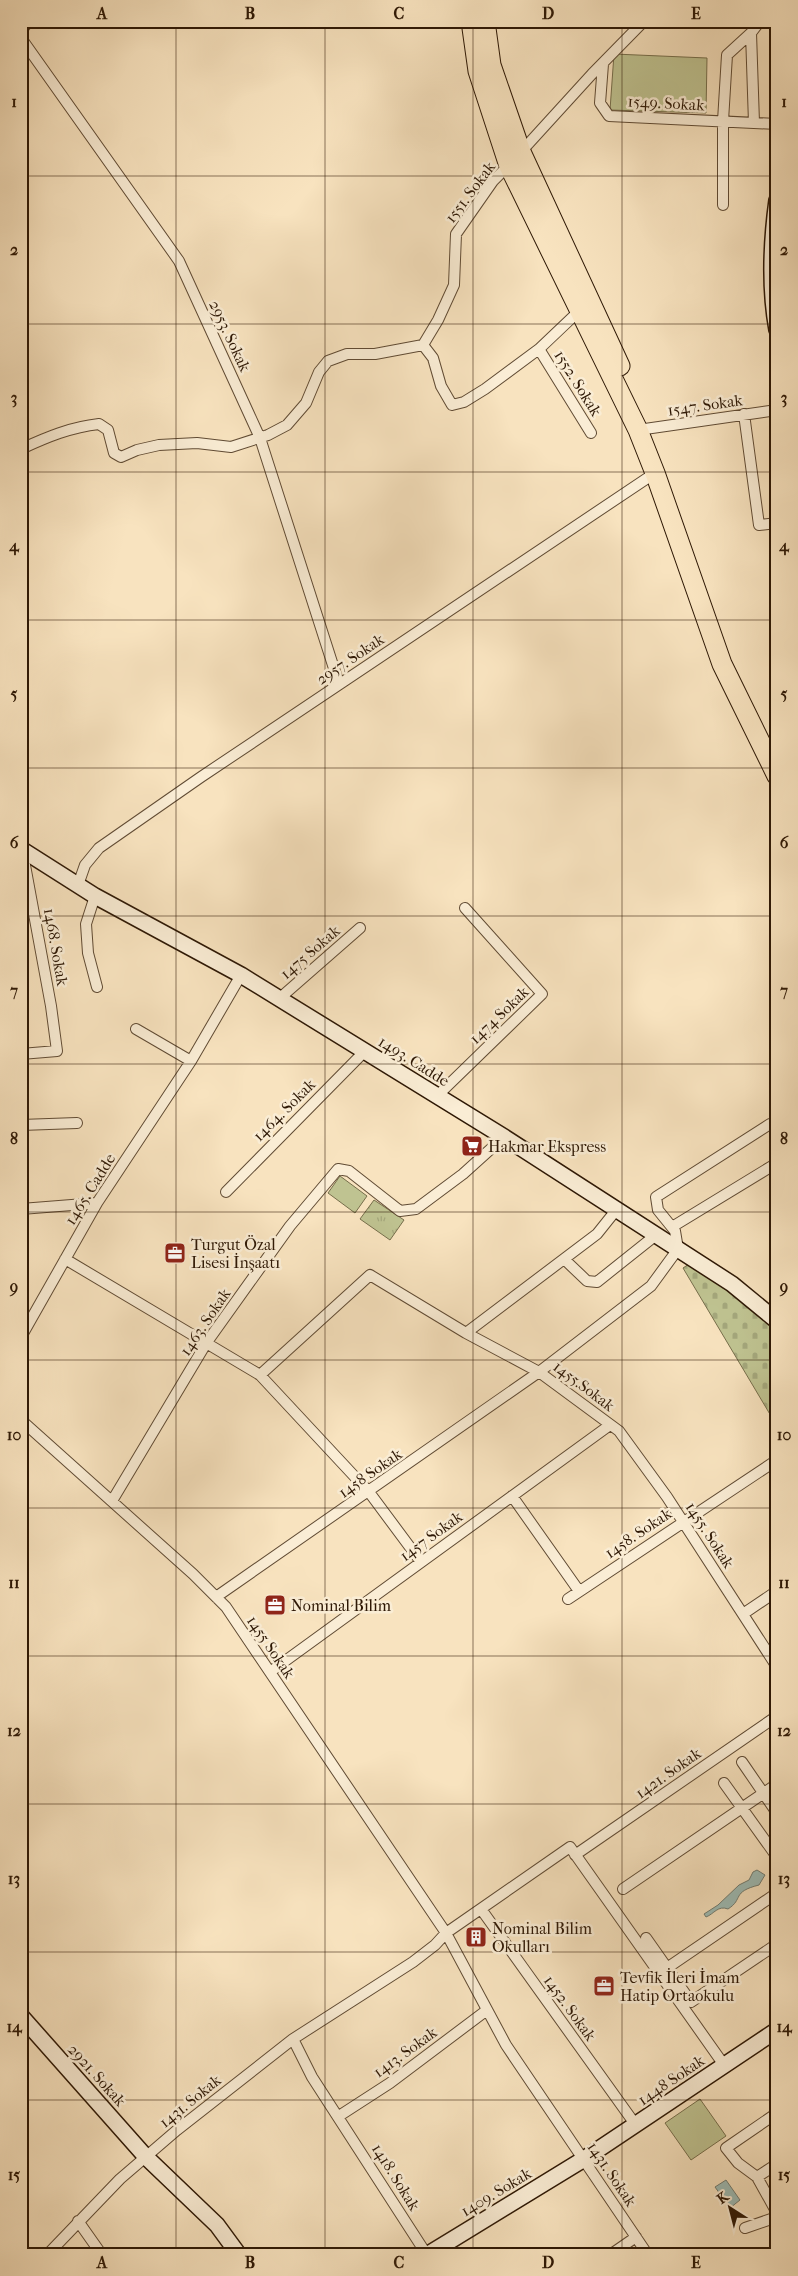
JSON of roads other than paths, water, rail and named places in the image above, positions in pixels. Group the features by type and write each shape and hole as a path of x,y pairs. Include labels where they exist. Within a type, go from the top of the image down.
{"highway":[{"path":"471,21 478,71 579,311 642,429 655,473 722,664 777,776"},
{"path":"485,21 491,64 515,159 588,294 734,659 777,751"}],"street":[{"path":"21,31 29,21"},
{"name":"1551. Sokak","path":"423,345 438,320 454,285 456,234 493,181 644,21"},
{"path":"724,205 723,121 727,55 751,33 760,21"},
{"path":"751,33 754,123"},
{"name":"2953. Sokak","path":"21,38 179,261 260,438 339,684"},
{"name":"1549. Sokak","path":"603,64 600,103 608,116 777,124"},
{"path":"777,200 772,235 771,284 777,330"},
{"path":"21,449 80,426 99,424 108,430 114,453 121,457 137,450 159,445 197,443 231,447 260,438 287,425 306,402 319,372 328,361 347,354 376,354 423,345 433,358 441,386 452,405 464,402 485,389 539,349 579,311"},
{"name":"1552. Sokak","path":"539,349 591,432"},
{"name":"1547. Sokak","path":"642,429 777,410"},
{"path":"744,414 759,524 777,524"},
{"name":"2957. Sokak","path":"78,885 86,865 99,848 339,684 655,473"},
{"name":"1493. Cadde","path":"21,849 96,896 280,998 504,1137 732,1284 777,1321"},
{"name":"1468. Sokak","path":"21,849 51,1006 57,1051 21,1054"},
{"path":"96,896 86,924 88,953 98,987"},
{"name":"1474 Sokak","path":"437,1096 542,994 465,908"},
{"name":"1475 Sokak","path":"280,998 360,928"},
{"name":"1465. Cadde","path":"21,1337 97,1204 191,1060 241,975"},
{"path":"136,1029 191,1060"},
{"name":"1464. Sokak","path":"226,1192 365,1051"},
{"path":"21,1126 77,1123"},
{"path":"678,1249 675,1231 658,1210 656,1197 770,1124"},
{"name":"1463. Sokak","path":"112,1502 207,1342 290,1226 338,1169 349,1171 400,1211 416,1209 463,1174 504,1137"},
{"path":"672,1227 777,1163"},
{"path":"21,1209 97,1204"},
{"path":"466,1333 597,1234 617,1210"},
{"path":"564,1259 587,1281 597,1282 656,1235"},
{"name":"1458 Sokak","path":"216,1597 539,1372 651,1286 678,1249"},
{"path":"65,1259 260,1375 369,1492 421,1562"},
{"name":"1455.Sokak","path":"260,1375 370,1275 466,1333 539,1372 610,1425"},
{"name":"1455 Sokak","path":"21,1420 226,1607 446,1933 487,2010"},
{"name":"1457 Sokak","path":"270,1672 610,1425"},
{"name":"1455. Sokak","path":"610,1425 619,1431 682,1521 777,1667"},
{"name":"1458. Sokak","path":"568,1598 777,1460"},
{"path":"512,1496 579,1591"},
{"path":"743,1614 777,1591"},
{"name":"1421. Sokak","path":"446,1933 777,1716"},
{"path":"742,1762 777,1813"},
{"path":"724,1783 777,1857"},
{"path":"623,1889 777,1784"},
{"path":"573,1851 724,2065"},
{"path":"667,1968 777,1893"},
{"name":"1452. Sokak","path":"481,1909 635,2124"},
{"name":"1431. Sokak","path":"47,2255 78,2220 146,2157 292,2039 412,1962 435,1945 446,1933"},
{"path":"646,1938 691,2002 777,1944"},
{"name":"1431. Sokak","path":"487,2010 506,2044 648,2255"},
{"name":"1413. Sokak","path":"339,2116 390,2083 487,2010"},
{"name":"2921. Sokak","path":"21,2016 146,2157 218,2224 239,2255"},
{"name":"1448 Sokak","path":"584,2159 777,2030"},
{"path":"292,2039 312,2077 339,2116"},
{"path":"745,2228 777,2215 757,2177 738,2163 726,2148 777,2113"},
{"name":"1418. Sokak","path":"339,2116 427,2255"},
{"name":"1409. Sokak","path":"427,2255 584,2159"},
{"path":"757,2177 777,2164"},
{"path":"757,2177 777,2171"},
{"path":"78,2220 102,2255"},
{"path":"610,2255 636,2237"}],"water":[{"path":"757,1870 765,1875 759,1885 741,1893 736,1902 728,1909 721,1908 706,1917 704,1914 718,1905 739,1885 749,1880 753,1872"},
{"path":"726,2180 740,2200 730,2208 715,2187"}],"place":[{"name":"Hakmar Ekspress","path":"472,1146"},
{"name":"Turgut Özal Lisesi İnşaatı","path":"175,1253"},
{"name":"Nominal Bilim","path":"275,1605"},
{"name":"Nominal Bilim Okulları","path":"476,1937"},
{"name":"Tevfik İleri İmam Hatip Ortaokulu","path":"604,1986"}]}
